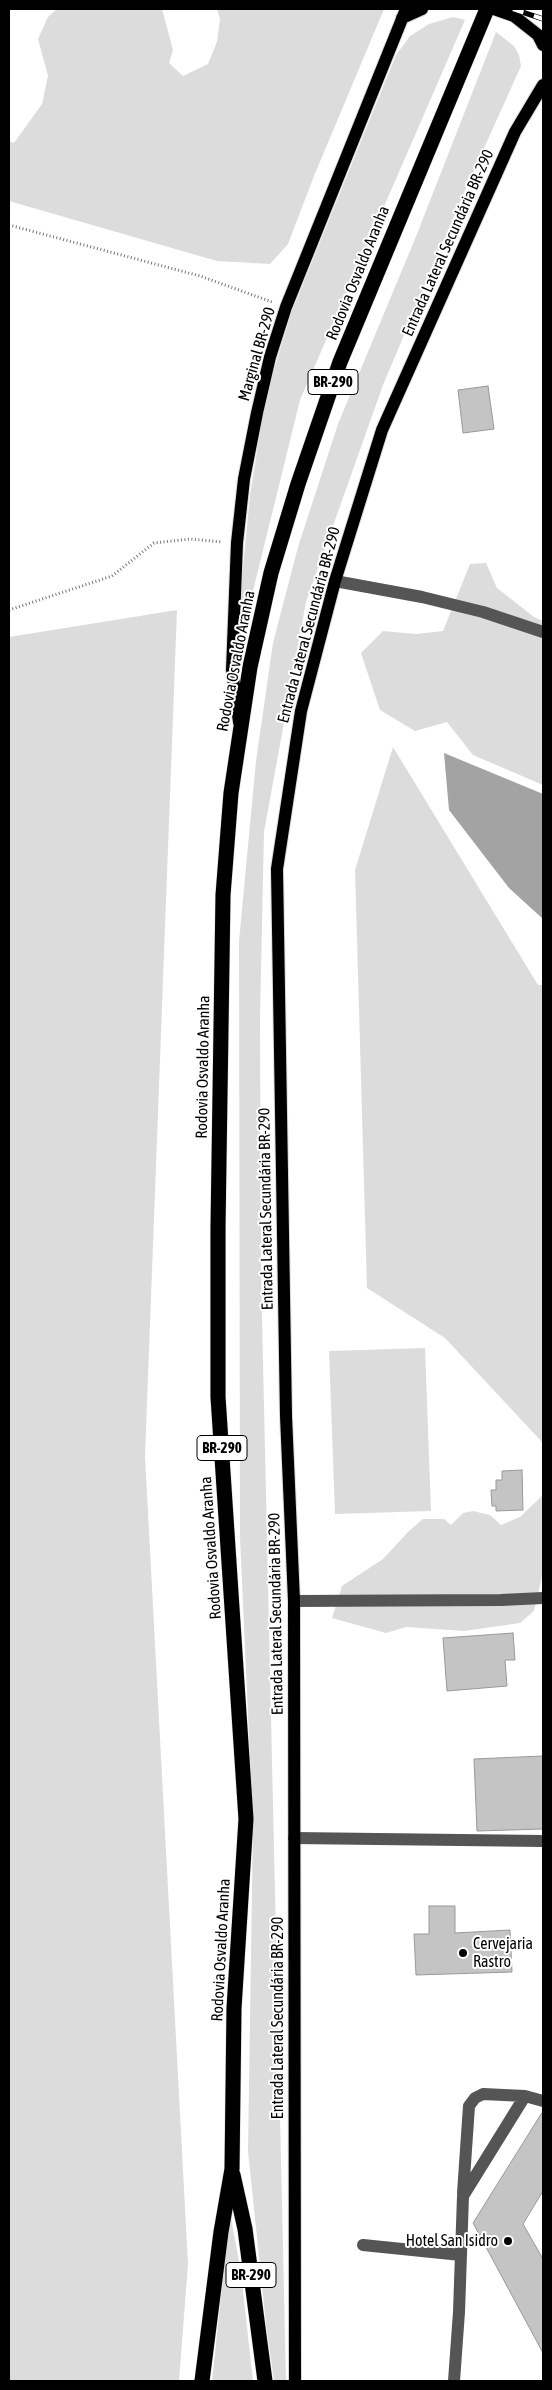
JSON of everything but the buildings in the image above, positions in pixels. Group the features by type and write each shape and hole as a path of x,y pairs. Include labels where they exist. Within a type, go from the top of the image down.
{"highway":[{"name":"Rodovia Osvaldo Aranha","path":"202,2381 221,2232 232,2169 234,2008 246,1819 218,1397 218,1227 223,895 231,793 250,667 271,573 298,484 340,362 487,9"},
{"name":"Rodovia Osvaldo Aranha","path":"232,2169 245,2229 265,2381"}],"main road":[{"path":"404,13 422,9"},
{"path":"494,9 514,16 538,35 543,45"},
{"name":"Marginal BR-290","path":"240,728 232,670 237,543 244,480 257,413 270,357 286,307 404,13"},
{"name":"Entrada Lateral Secundária BR-290","path":"295,2381 294,1601 286,1416 278,869 301,711 335,581 382,430 515,132 543,85"}],"street":[{"path":"335,581 483,612 543,632"},
{"path":"294,1601 543,1598"},
{"path":"294,1838 543,1840"},
{"path":"454,2381 469,2106 475,2098 483,2094 525,2096 543,2101"},
{"path":"463,2196 525,2096"},
{"path":"363,2246 461,2255"}],"path":[{"path":"9,225 200,276 286,307"},
{"path":"9,610 112,576 154,543 190,538 237,543"}],"shaded area":[{"path":"57,9 162,9 173,50 169,63 183,76 208,64 217,42 220,19 217,9 384,9 314,176 288,244 270,264 217,261 9,201 9,141 14,143 42,104 48,76 38,39 48,17"},
{"path":"453,17 465,20 300,400 252,595 240,613 250,495 266,396 292,311 396,55 410,36 429,24"},
{"path":"496,32 514,46 519,55 521,66 466,188 383,385 306,602 264,832 260,1017 261,1273 286,2381 274,2381 266,2324 248,2151 253,1824 240,1538 239,941 256,761 273,643 298,547 338,424 415,239"},
{"path":"486,563 497,588 534,617 543,621 543,785 473,755 447,722 415,731 380,710 361,653 383,631 416,634 443,631 470,564"},
{"path":"177,610 145,1456 188,2264 179,2381 9,2381 9,637"},
{"path":"393,747 538,985 543,985 543,1443 445,1338 367,1288 355,870"},
{"path":"444,753 543,794 543,919 509,888 449,810"},
{"path":"425,1348 431,1511 335,1514 329,1351"},
{"path":"543,1495 543,1572 534,1611 520,1623 464,1631 406,1627 386,1633 332,1618 342,1586 383,1559 423,1519 444,1519 451,1525 463,1513 473,1511 490,1515 501,1525 520,1517"},
{"path":"230,2212 241,2273 253,2381 212,2381"}],"railway":[{"path":"513,9 543,19"}],"place":[{"name":"Cervejaria Rastro","path":"463,1953"},
{"name":"Hotel San Isidro","path":"508,2241"}]}
